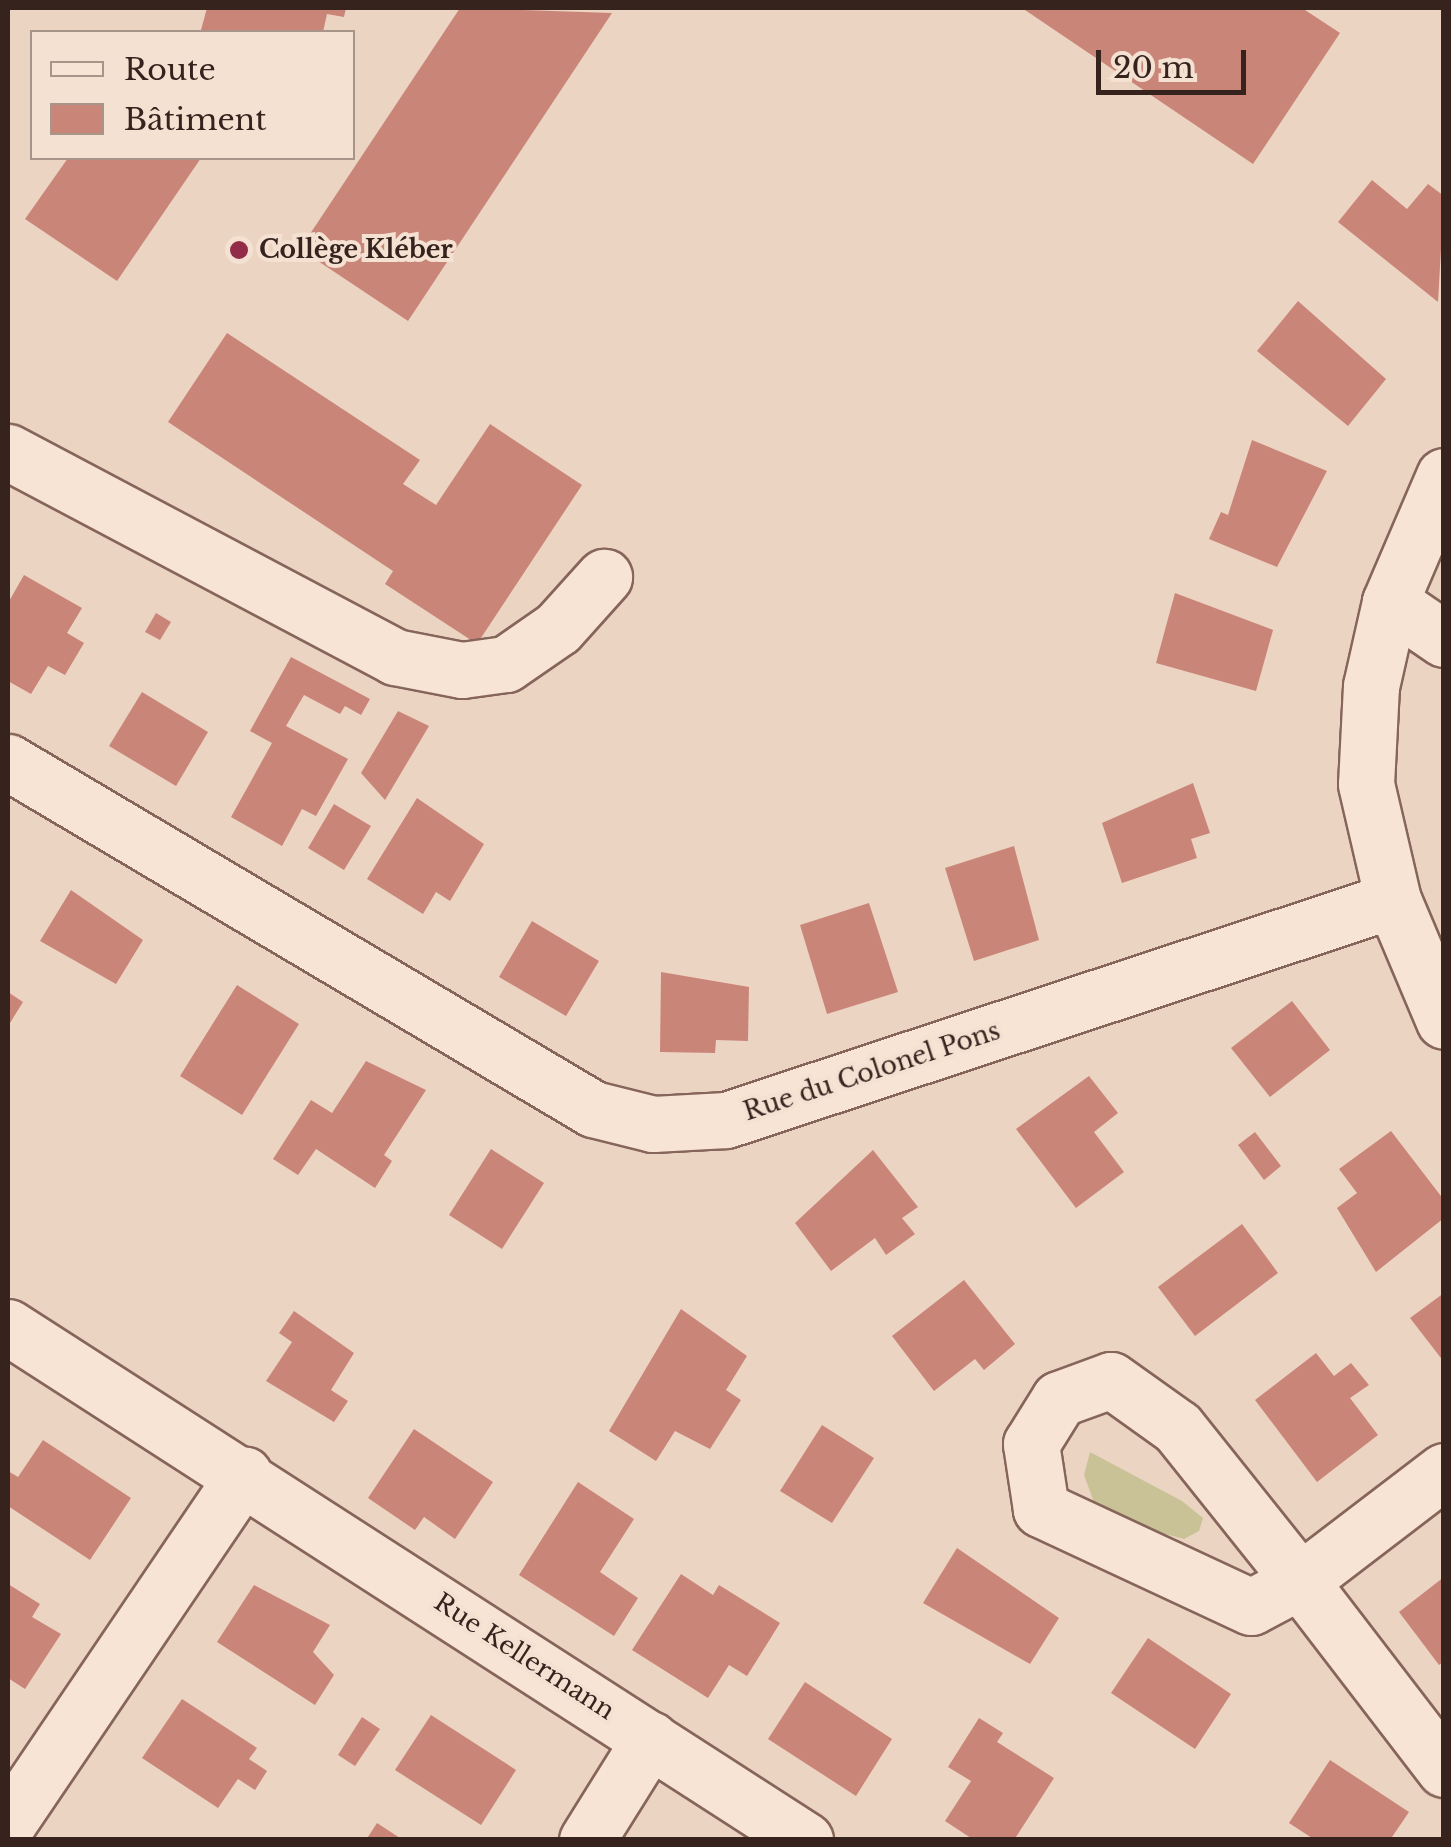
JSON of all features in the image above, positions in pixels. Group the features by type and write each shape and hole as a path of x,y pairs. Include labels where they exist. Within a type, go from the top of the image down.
{"street":[{"path":"8,452 395,657 462,670 506,664 558,628 604,578"},
{"path":"1436,987 1394,900 1366,784 1371,686 1390,602 1444,476"},
{"path":"1390,602 1444,638"},
{"name":"Rue du Colonel Pons","path":"8,762 592,1109 653,1124 726,1120 1394,900"},
{"name":"Rue Kellermann","path":"8,1327 244,1474 805,1840"},
{"path":"1444,1471 1300,1582 1251,1607 1041,1509 1031,1444 1060,1399 1111,1380 1178,1428 1300,1582 1444,1769"},
{"path":"8,1823 244,1474"},
{"path":"587,1840 650,1739"}],"shaded area":[{"path":"1090,1452 1182,1501 1203,1518 1199,1531 1184,1539 1099,1516 1084,1475"}],"building":[{"path":"207,8 346,8 344,17 327,14 323,30 201,30"},
{"path":"460,8 612,13 408,321 300,249"},
{"path":"1022,8 1302,8 1340,33 1253,164"},
{"path":"67,160 200,160 117,281 25,219"},
{"path":"1372,180 1407,209 1428,184 1444,196 1438,302 1338,222"},
{"path":"1298,301 1386,379 1348,426 1257,351"},
{"path":"227,333 420,460 403,484 436,505 490,424 582,485 477,644 385,584 393,571 168,422"},
{"path":"1252,440 1327,471 1277,567 1209,539 1221,512 1228,515"},
{"path":"24,575 82,608 67,633 84,643 65,675 48,666 31,694 8,681 8,603"},
{"path":"1175,593 1273,630 1256,691 1156,663"},
{"path":"156,613 171,622 160,640 145,632"},
{"path":"291,657 370,699 361,715 345,706 340,714 304,695 286,726 348,759 316,816 302,809 282,846 231,817 272,743 250,731"},
{"path":"142,692 208,732 176,786 109,746"},
{"path":"398,711 429,726 385,800 361,773"},
{"path":"1193,783 1210,833 1191,839 1197,858 1122,883 1102,823"},
{"path":"417,798 484,844 450,901 436,892 423,914 367,879"},
{"path":"334,804 371,826 344,870 308,848"},
{"path":"1014,846 1039,940 974,961 945,868"},
{"path":"71,890 143,940 116,984 40,941"},
{"path":"869,903 898,992 827,1014 800,925"},
{"path":"532,921 599,961 566,1016 499,977"},
{"path":"661,972 749,987 748,1041 716,1040 715,1053 660,1052"},
{"path":"237,985 299,1024 242,1115 180,1076"},
{"path":"8,992 23,1002 10,1023 8,1021"},
{"path":"1292,1001 1330,1050 1270,1097 1231,1048"},
{"path":"366,1061 426,1090 384,1155 392,1161 375,1188 316,1149 298,1175 273,1159 311,1100 332,1113"},
{"path":"1089,1076 1118,1113 1094,1132 1124,1172 1076,1208 1016,1129"},
{"path":"1391,1131 1444,1200 1444,1218 1376,1272 1337,1208 1357,1193 1339,1169"},
{"path":"1255,1132 1281,1166 1264,1180 1238,1145"},
{"path":"491,1149 544,1183 502,1249 449,1215"},
{"path":"873,1150 918,1207 902,1218 915,1234 886,1255 875,1238 831,1271 795,1223"},
{"path":"1242,1224 1278,1273 1195,1336 1158,1287"},
{"path":"964,1280 1015,1344 984,1370 975,1359 934,1391 892,1336"},
{"path":"1444,1293 1444,1362 1410,1318"},
{"path":"681,1309 747,1356 726,1390 741,1400 710,1449 675,1431 656,1461 609,1431"},
{"path":"294,1311 354,1353 331,1390 348,1401 334,1422 266,1381 292,1342 279,1333"},
{"path":"1316,1353 1334,1376 1351,1363 1369,1385 1350,1398 1378,1435 1317,1482 1255,1400"},
{"path":"822,1425 874,1458 832,1523 780,1491"},
{"path":"414,1429 493,1482 455,1539 424,1517 415,1530 368,1498"},
{"path":"43,1440 131,1498 90,1560 8,1506 8,1471 18,1477"},
{"path":"578,1482 634,1519 600,1572 638,1598 614,1636 519,1575"},
{"path":"957,1548 1059,1618 1030,1664 923,1603"},
{"path":"681,1574 713,1595 719,1585 780,1623 747,1676 729,1665 708,1698 632,1650"},
{"path":"1444,1577 1444,1661 1439,1665 1399,1612"},
{"path":"8,1584 40,1604 32,1617 61,1634 25,1689 8,1678"},
{"path":"254,1585 330,1625 313,1652 334,1675 315,1705 217,1642"},
{"path":"1148,1638 1231,1694 1195,1749 1111,1693"},
{"path":"805,1682 892,1739 856,1796 768,1739"},
{"path":"182,1699 257,1748 249,1759 267,1771 255,1790 238,1779 218,1808 142,1758"},
{"path":"431,1715 516,1770 481,1825 395,1770"},
{"path":"362,1717 380,1729 355,1766 338,1755"},
{"path":"979,1718 1003,1733 997,1742 1054,1778 1014,1840 974,1840 945,1821 971,1781 948,1767"},
{"path":"1330,1760 1409,1812 1390,1840 1315,1840 1289,1823"},
{"path":"377,1823 403,1840 366,1840"}],"place":[{"name":"Collège Kléber","path":"239,250"}]}
